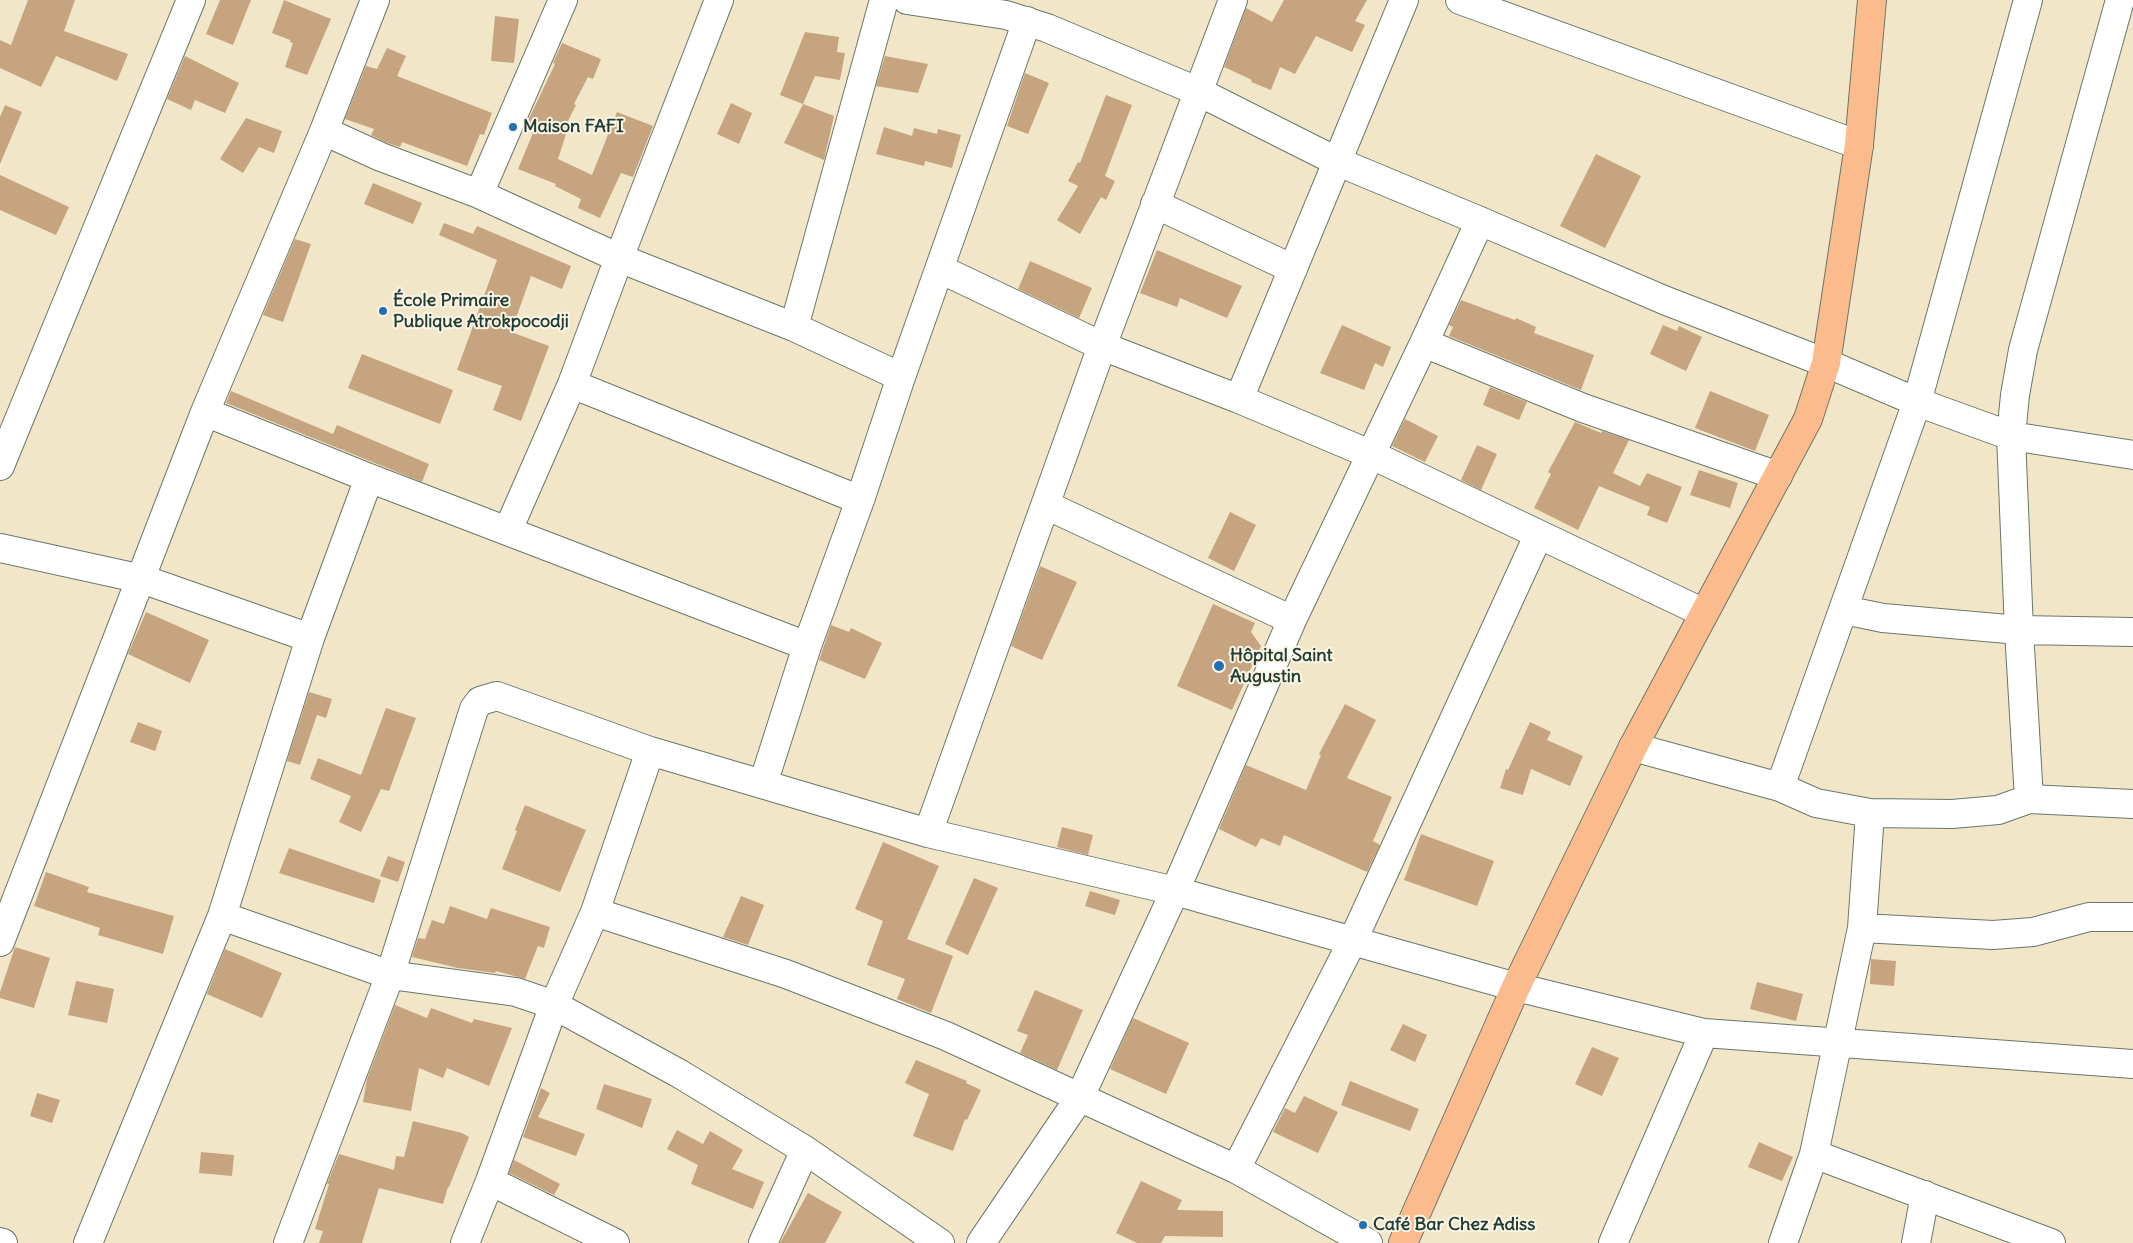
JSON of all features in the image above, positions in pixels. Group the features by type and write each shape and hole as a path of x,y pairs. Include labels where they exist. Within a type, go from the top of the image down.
{"main road":[{"path":"1403,1243 1516,987 1633,747 1808,419 1826,363 1859,145 1872,0"}],"street":[{"path":"0,466 191,0"},
{"path":"0,942 205,412 324,131 375,0"},
{"path":"480,194 563,0"},
{"path":"508,530 572,384 719,0"},
{"path":"794,327 884,0"},
{"path":"907,0 1014,12 1197,91 1336,162 1664,300 1826,363 1917,402 2011,436 2133,455"},
{"path":"928,833 1102,346 1233,0"},
{"path":"1239,399 1404,0"},
{"path":"1460,0 1859,145"},
{"path":"1780,788 1917,402 2028,0"},
{"path":"2029,798 2019,630 2011,436 2015,395 2023,350 2120,0"},
{"path":"763,784 807,646 940,269 1014,12"},
{"path":"324,131 381,157 480,194 619,258 794,327 901,377"},
{"path":"1155,204 1293,269"},
{"path":"981,1243 1080,1098 1175,891 1292,620 1480,221"},
{"path":"940,269 1102,346 1239,399 1370,454 1538,536 1704,613"},
{"path":"1424,343 1583,408 1778,476"},
{"path":"572,384 860,500"},
{"path":"205,412 369,478 807,646"},
{"path":"88,1243 222,916 310,638 369,478"},
{"path":"1046,506 1292,620"},
{"path":"1236,1169 1353,940 1538,536"},
{"path":"0,548 142,579 310,638"},
{"path":"1844,610 1882,618 2019,630 2133,632"},
{"path":"288,1243 390,975 474,709 480,701 498,696 650,751 928,833 1175,891 1516,987 1704,1034 2133,1064"},
{"path":"1633,747 1780,788 1816,804 1870,813 1952,814 1998,810 2029,798 2133,804"},
{"path":"465,1243 490,1181 554,1005 594,912 650,751"},
{"path":"1783,1243 1814,1154 1836,1043 1862,928 1870,813"},
{"path":"594,912 786,974 946,1036 1236,1169 1368,1243"},
{"path":"222,916 390,975 516,992 554,1005 680,1074 805,1150 940,1243"},
{"path":"1862,928 1993,935 2033,932 2090,917 2133,917"},
{"path":"1613,1243 1704,1034"},
{"path":"763,1243 805,1150"},
{"path":"1814,1154 1925,1195 2043,1242"},
{"path":"490,1181 615,1243"},
{"path":"1916,1243 1925,1195"}],"building":[{"path":"28,0 75,0 64,31 128,54 117,81 56,56 41,87 0,68 0,40 11,45"},
{"path":"220,0 251,0 233,45 206,34"},
{"path":"284,0 331,19 307,75 285,67 293,43 272,33"},
{"path":"1284,0 1367,0 1355,21 1365,25 1352,52 1316,36 1295,74 1280,67 1271,90 1251,82 1252,80 1224,67 1246,8 1272,22"},
{"path":"495,16 519,19 514,63 491,61"},
{"path":"805,32 839,37 837,52 845,53 840,80 815,76 803,104 780,95"},
{"path":"562,43 601,59 593,79 588,77 574,104 576,105 565,127 568,128 558,159 592,175 617,112 653,126 633,177 621,173 600,218 578,208 581,199 555,186 556,184 518,169 533,133 524,129 555,64 553,63"},
{"path":"387,48 406,56 397,76 492,113 484,135 480,134 467,166 402,142 400,147 387,143 371,135 374,129 345,119 366,66 377,69"},
{"path":"185,56 239,83 225,113 195,100 191,110 167,99"},
{"path":"885,56 928,64 918,93 876,86"},
{"path":"1025,73 1049,83 1028,134 1007,126"},
{"path":"1106,95 1132,105 1105,176 1115,181 1106,200 1101,197 1080,234 1057,220 1078,186 1068,181 1078,162 1080,163"},
{"path":"731,103 752,113 739,144 717,134"},
{"path":"803,104 834,116 824,160 784,143"},
{"path":"5,105 22,112 0,164 0,117"},
{"path":"246,118 282,131 274,153 259,147 243,173 220,159"},
{"path":"884,127 912,136 914,128 937,134 938,129 961,135 952,168 925,161 924,166 876,154"},
{"path":"1596,154 1641,176 1605,248 1560,226"},
{"path":"0,175 69,207 56,235 0,210"},
{"path":"373,183 422,203 413,224 364,204"},
{"path":"444,223 473,234 477,226 571,266 562,289 531,276 511,332 549,346 521,421 493,410 502,386 457,370 497,260 439,235"},
{"path":"295,239 311,244 283,322 263,315"},
{"path":"1157,250 1242,286 1227,318 1180,298 1177,307 1140,293"},
{"path":"1030,261 1092,288 1079,318 1018,289"},
{"path":"1461,300 1515,320 1516,318 1536,327 1534,333 1594,355 1581,390 1449,336 1453,327 1449,325"},
{"path":"1342,325 1391,347 1383,367 1375,363 1364,390 1320,373"},
{"path":"1663,325 1677,331 1679,326 1702,337 1686,371 1650,354"},
{"path":"362,354 453,390 440,424 348,388"},
{"path":"1490,387 1527,402 1519,420 1483,405"},
{"path":"231,391 333,434 337,425 429,464 422,482 226,403"},
{"path":"1710,391 1769,415 1755,451 1695,428"},
{"path":"1405,419 1438,436 1425,462 1392,446"},
{"path":"1575,422 1601,433 1602,431 1629,440 1613,473 1640,486 1647,473 1682,487 1667,523 1647,515 1650,507 1599,486 1578,530 1534,508 1551,474 1548,472"},
{"path":"1477,445 1497,454 1481,490 1461,480"},
{"path":"1699,470 1738,483 1730,508 1690,495"},
{"path":"1230,512 1256,525 1234,571 1208,558"},
{"path":"1040,566 1077,582 1042,660 1011,646"},
{"name":"Hôpital Saint Augustin","path":"1213,604 1255,623 1251,632 1261,646 1232,710 1177,686"},
{"path":"146,612 209,640 190,683 128,654"},
{"path":"831,625 849,632 851,628 882,643 865,679 819,660"},
{"path":"309,692 332,699 326,718 317,715 300,765 287,761"},
{"path":"1345,704 1376,720 1347,778 1392,797 1373,841 1380,845 1367,872 1284,835 1280,846 1261,838 1256,847 1219,829 1246,765 1306,790 1321,755 1319,754"},
{"path":"386,708 416,718 389,791 381,789 361,832 339,822 351,796 310,779 318,758 361,775"},
{"path":"138,722 162,731 155,751 130,742"},
{"path":"1530,722 1551,732 1547,740 1583,756 1570,786 1531,769 1523,795 1500,788 1506,769 1508,770"},
{"path":"525,805 586,830 560,892 502,869"},
{"path":"1062,827 1093,835 1088,855 1057,847"},
{"path":"1421,834 1494,861 1477,906 1404,880"},
{"path":"883,842 939,866 907,939 953,956 931,1013 897,999 905,979 867,965 883,921 855,909"},
{"path":"289,848 381,880 374,903 279,873"},
{"path":"388,856 405,862 398,882 380,876"},
{"path":"46,872 89,887 87,892 174,916 163,954 98,935 100,928 34,906"},
{"path":"974,878 998,888 968,955 945,944"},
{"path":"1090,891 1120,900 1115,915 1085,906"},
{"path":"741,896 764,905 748,945 723,937"},
{"path":"450,906 487,919 491,908 550,927 544,948 538,946 525,979 496,971 495,973 458,968 412,957 418,938 425,939 432,920 444,924"},
{"path":"15,947 50,958 34,1008 0,998 0,992"},
{"path":"225,949 282,973 262,1018 207,994"},
{"path":"1871,959 1896,961 1894,986 1870,984"},
{"path":"76,981 114,989 107,1023 68,1015"},
{"path":"1757,982 1803,994 1796,1021 1750,1009"},
{"path":"1035,990 1083,1010 1057,1070 1020,1053 1028,1035 1017,1031"},
{"path":"395,1005 427,1018 431,1008 472,1023 474,1019 512,1028 489,1086 447,1068 443,1078 419,1068 411,1111 363,1102 367,1079"},
{"path":"1133,1018 1189,1043 1166,1094 1110,1069"},
{"path":"1403,1024 1427,1035 1415,1062 1390,1050"},
{"path":"1592,1047 1619,1058 1602,1096 1575,1084"},
{"path":"916,1060 967,1081 966,1083 981,1090 967,1120 965,1119 953,1151 913,1136 929,1094 905,1083"},
{"path":"1350,1081 1419,1109 1410,1131 1341,1105"},
{"path":"604,1084 652,1099 642,1128 596,1109"},
{"path":"541,1088 550,1093 538,1117 585,1134 576,1156 523,1137"},
{"path":"37,1093 60,1100 52,1123 30,1116"},
{"path":"1304,1096 1338,1112 1318,1153 1273,1132 1285,1108 1295,1113"},
{"path":"413,1121 462,1133 469,1137 443,1204 379,1188 362,1243 319,1243 323,1231 315,1229 329,1184 327,1184 339,1154 394,1170 396,1156 404,1157"},
{"path":"677,1130 703,1144 710,1131 743,1150 732,1169 764,1182 753,1209 691,1184 698,1165 667,1149"},
{"path":"1759,1142 1793,1157 1782,1181 1748,1167"},
{"path":"201,1152 234,1155 232,1176 199,1173"},
{"path":"514,1160 560,1184 554,1195 509,1173"},
{"path":"1141,1181 1182,1200 1177,1210 1223,1211 1223,1237 1165,1236 1161,1243 1137,1243 1116,1233"},
{"path":"808,1193 842,1212 825,1243 780,1243"}],"place":[{"name":"Maison FAFI","path":"513,127"},
{"name":"École Primaire Publique Atrokpocodji","path":"383,311"},
{"name":"Hôpital Saint Augustin","path":"1219,666"},
{"name":"Café Bar Chez Adiss","path":"1363,1225"}]}
